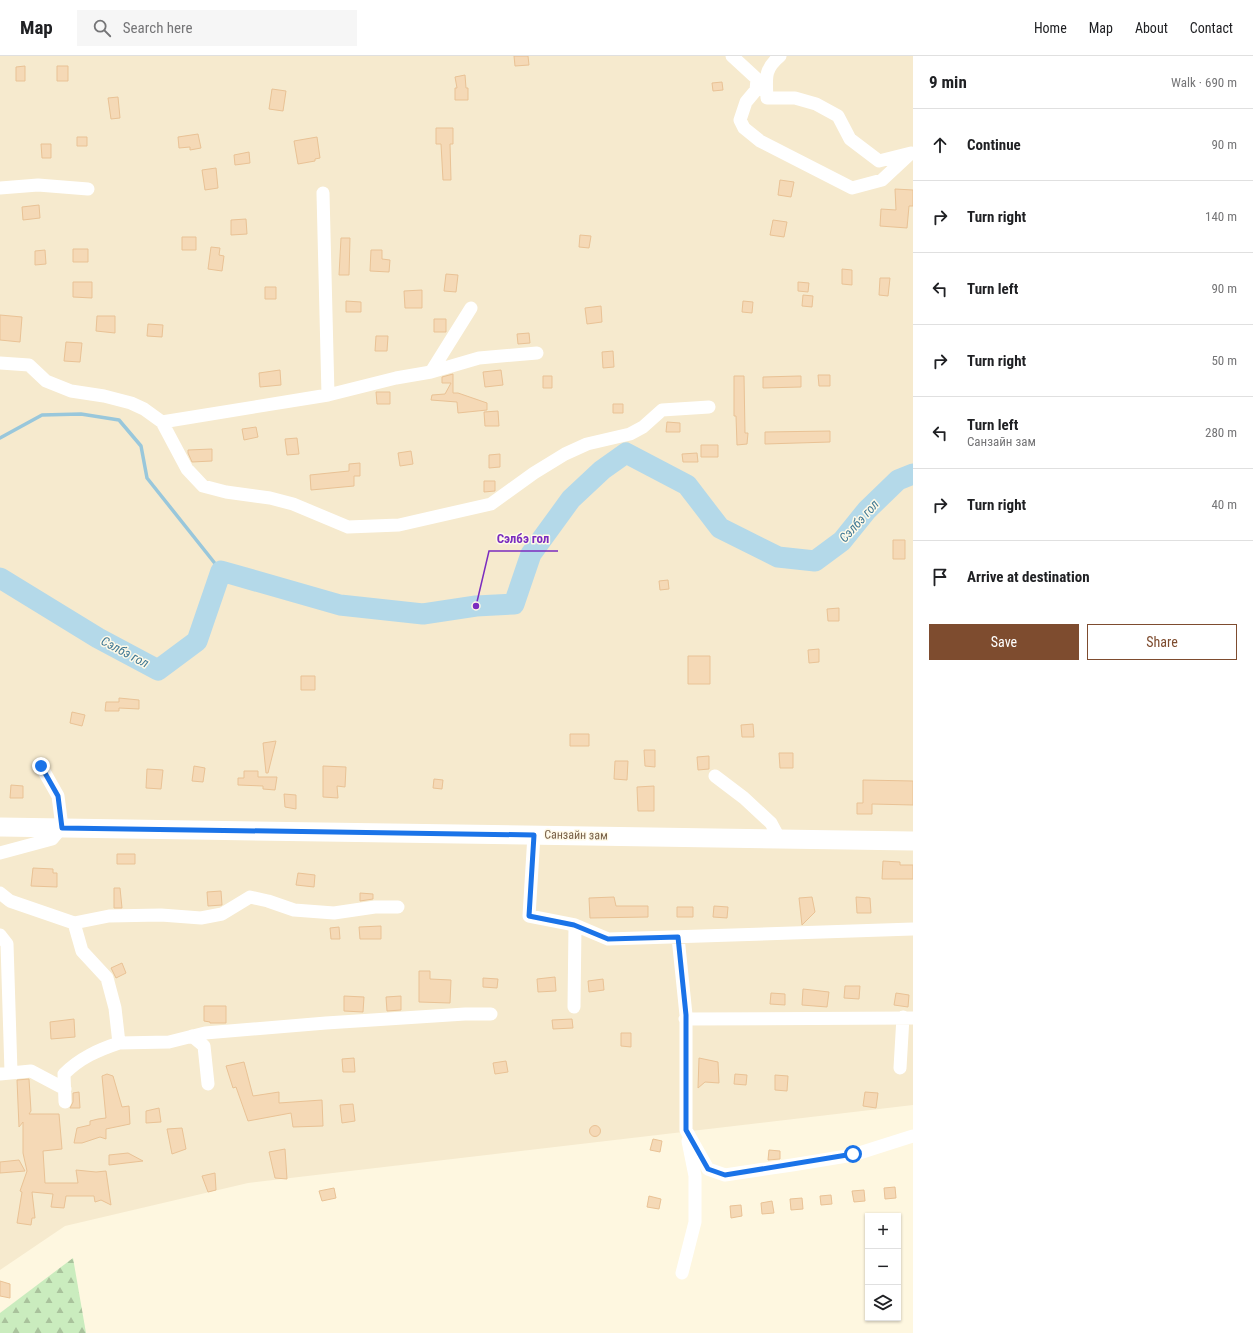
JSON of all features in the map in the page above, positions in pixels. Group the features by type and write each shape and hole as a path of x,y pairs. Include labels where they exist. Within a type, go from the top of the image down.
{"main road":[{"name":"Санзайн зам","path":"0,826 913,841"}],"street":[{"path":"732,56 757,79 756,90 746,102 740,120 744,128 760,141 852,188 882,180 912,153"},
{"path":"780,56 770,64 766,77 767,98 795,98 816,104 838,116 850,139 879,161 912,153"},
{"path":"0,188 38,185 88,189"},
{"path":"323,193 328,395"},
{"path":"431,372 471,308"},
{"path":"162,422 328,395 396,378 431,372 479,358 537,354"},
{"path":"0,363 29,365 46,381 72,392 104,396 131,403 144,409 162,422 187,469 203,486 226,492 270,498 293,504 348,527 399,525 491,504 534,473 565,454 587,444 630,434 643,427 662,410 709,407"},
{"path":"0,853 52,839 62,828 58,796 41,766"},
{"path":"715,776 744,798 771,823 778,838"},
{"path":"534,835 529,916 574,925 608,939 913,930"},
{"path":"0,893 10,901 74,922 109,916 161,915 201,918 222,914 250,897 268,901 294,910 334,913 375,907 398,907"},
{"path":"74,922 82,951 107,978 115,1008 119,1043"},
{"path":"574,925 574,1007"},
{"path":"0,935 7,944 6,1073 32,1071 65,1095 64,1074 72,1066 95,1051 119,1043 169,1042 205,1033 326,1023 466,1014 491,1014"},
{"path":"678,937 685,1019 686,1130 694,1176 695,1222 682,1273"},
{"path":"685,1019 908,1018 900,1068"},
{"path":"192,1036 204,1046 208,1084"},
{"path":"686,1130 708,1169 725,1175 853,1154 913,1136"}],"shaded area":[{"path":"0,56 913,56 913,1105 248,1183 65,1226 0,1270"}],"green space":[{"path":"73,1258 86,1333 0,1333 0,1313"}],"building":[{"path":"514,56 528,56 529,65 515,66"},
{"path":"25,66 25,81 16,81 16,67"},
{"path":"57,66 68,66 68,81 57,81"},
{"path":"465,75 466,88 468,88 468,100 455,100 455,88 457,88 455,77"},
{"path":"722,82 723,90 713,91 712,83"},
{"path":"272,89 286,91 283,111 269,109"},
{"path":"118,97 120,118 111,119 108,98"},
{"path":"436,128 453,128 453,144 450,144 451,180 443,180 441,144 436,144"},
{"path":"198,134 201,148 190,150 190,147 179,148 178,137"},
{"path":"77,137 87,137 87,146 77,146"},
{"path":"317,137 320,158 315,159 315,161 298,164 294,141"},
{"path":"41,144 51,144 51,158 42,158"},
{"path":"249,152 250,163 235,165 234,155"},
{"path":"216,168 218,188 205,190 202,170"},
{"path":"780,180 794,182 791,197 778,195"},
{"path":"895,189 913,190 913,206 909,206 907,228 880,226 881,209 896,210"},
{"path":"39,205 40,218 23,220 22,207"},
{"path":"246,219 247,234 231,235 231,220"},
{"path":"773,220 787,222 784,237 770,235"},
{"path":"580,235 591,236 589,248 579,247"},
{"path":"182,237 196,237 196,250 182,250"},
{"path":"341,238 350,238 349,275 339,275"},
{"path":"211,247 220,248 219,255 224,256 222,271 208,269"},
{"path":"73,249 88,249 88,262 73,262"},
{"path":"45,250 46,264 35,265 35,251"},
{"path":"371,250 382,250 382,259 390,260 389,272 370,271"},
{"path":"842,269 852,270 852,285 842,284"},
{"path":"446,274 458,275 456,292 444,291"},
{"path":"880,278 890,278 888,296 879,295"},
{"path":"73,282 92,282 92,298 73,297"},
{"path":"798,282 809,283 808,292 798,291"},
{"path":"265,287 276,287 276,299 265,299"},
{"path":"422,290 422,308 405,308 404,291"},
{"path":"803,295 813,296 812,307 802,306"},
{"path":"346,301 361,302 361,312 346,312"},
{"path":"743,301 753,302 752,313 742,312"},
{"path":"601,306 602,322 587,324 585,308"},
{"path":"0,315 22,317 20,342 0,340"},
{"path":"97,316 115,316 115,333 96,331"},
{"path":"434,319 446,319 446,332 434,332"},
{"path":"148,324 163,325 162,337 147,336"},
{"path":"529,333 530,343 518,344 517,334"},
{"path":"376,336 388,336 387,351 375,351"},
{"path":"66,342 82,343 80,362 64,361"},
{"path":"613,351 614,367 603,368 602,352"},
{"path":"280,370 281,385 260,387 259,373"},
{"path":"501,370 503,385 485,387 483,372"},
{"path":"453,374 453,393 458,393 487,403 487,410 458,413 457,402 431,400 432,395 445,394 451,383 442,383 442,377"},
{"path":"818,375 830,375 830,386 819,386"},
{"path":"543,376 552,376 552,388 543,388"},
{"path":"734,376 744,376 745,433 748,433 747,444 737,445 736,416 734,416"},
{"path":"801,376 801,387 763,388 763,377"},
{"path":"376,392 390,392 390,404 377,404"},
{"path":"613,404 623,404 623,413 613,413"},
{"path":"498,411 499,426 485,426 484,412"},
{"path":"667,422 680,423 680,432 666,432"},
{"path":"256,427 258,437 244,440 242,429"},
{"path":"830,431 830,442 765,444 765,432"},
{"path":"297,438 299,454 287,455 285,439"},
{"path":"701,445 718,445 718,457 701,457"},
{"path":"212,449 212,461 192,462 188,453 188,450"},
{"path":"411,451 413,464 400,466 398,453"},
{"path":"697,453 698,462 683,462 682,454"},
{"path":"500,454 500,467 489,468 489,455"},
{"path":"360,463 360,476 354,476 354,486 311,490 310,475 349,471 349,464"},
{"path":"484,481 495,481 495,491 484,492"},
{"path":"893,540 905,540 905,559 893,559"},
{"path":"668,580 669,589 660,590 659,581"},
{"path":"839,608 839,621 828,621 827,609"},
{"path":"819,649 819,662 809,663 808,650"},
{"path":"688,656 710,656 710,684 688,684"},
{"path":"301,676 315,676 315,690 301,690"},
{"path":"119,698 139,700 139,709 119,708 119,711 105,711 106,702 119,702"},
{"path":"72,712 85,715 82,726 70,723"},
{"path":"753,724 754,737 742,737 741,725"},
{"path":"570,734 589,734 589,746 570,746"},
{"path":"276,741 268,773 266,773 263,743"},
{"path":"644,750 655,750 655,767 645,766"},
{"path":"779,753 793,753 793,768 780,768"},
{"path":"709,756 709,769 698,770 697,757"},
{"path":"615,761 628,761 627,780 614,779"},
{"path":"194,766 205,768 203,782 192,781"},
{"path":"323,766 346,767 345,787 337,786 338,798 323,797"},
{"path":"147,769 163,770 161,789 146,788"},
{"path":"244,771 258,771 258,777 277,777 275,790 263,789 263,786 238,785 238,778 244,778"},
{"path":"434,779 443,780 442,789 433,788"},
{"path":"863,780 913,781 913,805 872,804 872,814 857,814 857,803 863,803"},
{"path":"11,785 23,786 23,798 10,798"},
{"path":"654,786 654,811 638,811 637,787"},
{"path":"284,794 296,795 296,809 285,807"},
{"path":"117,854 135,854 135,864 117,864"},
{"path":"883,861 900,862 900,865 913,865 913,879 882,879"},
{"path":"33,868 53,869 53,873 57,873 57,887 31,886"},
{"path":"298,873 315,875 314,887 296,885"},
{"path":"114,888 120,888 122,908 114,908"},
{"path":"221,891 222,905 208,906 207,892"},
{"path":"360,893 373,894 373,899 360,901"},
{"path":"614,897 616,906 648,906 648,917 590,918 589,898"},
{"path":"812,897 815,912 802,925 799,898"},
{"path":"856,897 870,898 871,913 857,913"},
{"path":"714,906 728,907 727,918 713,917"},
{"path":"677,907 693,907 693,917 677,917"},
{"path":"381,926 381,939 360,939 359,927"},
{"path":"339,927 340,939 331,939 330,928"},
{"path":"122,963 126,973 116,978 111,968"},
{"path":"419,971 430,971 430,979 451,980 450,1003 419,1002"},
{"path":"555,977 556,991 538,992 537,979"},
{"path":"483,978 498,979 497,988 483,987"},
{"path":"603,979 604,990 589,992 588,981"},
{"path":"845,986 860,986 859,999 844,998"},
{"path":"803,989 829,992 827,1007 802,1005"},
{"path":"771,993 785,994 785,1005 770,1004"},
{"path":"896,993 909,995 908,1007 894,1005"},
{"path":"344,996 364,997 363,1012 344,1011"},
{"path":"401,996 401,1010 387,1011 386,997"},
{"path":"204,1006 226,1006 226,1023 210,1023 204,1021"},
{"path":"74,1019 75,1037 51,1039 50,1022"},
{"path":"572,1019 573,1028 553,1029 552,1020"},
{"path":"621,1033 631,1033 631,1047 621,1046"},
{"path":"354,1058 355,1072 343,1072 342,1059"},
{"path":"699,1058 718,1062 719,1083 705,1082 698,1088"},
{"path":"506,1061 508,1072 495,1074 493,1063"},
{"path":"244,1062 253,1096 279,1092 279,1103 322,1100 323,1126 293,1127 291,1113 248,1121 236,1087 233,1088 226,1066"},
{"path":"107,1074 113,1076 122,1107 129,1106 130,1124 106,1129 106,1139 100,1137 82,1143 74,1143 77,1128 90,1125 90,1121 106,1118 102,1076"},
{"path":"735,1074 747,1075 746,1085 734,1084"},
{"path":"775,1075 788,1076 787,1091 775,1090"},
{"path":"29,1079 31,1111 29,1114 59,1114 62,1149 43,1151 45,1183 78,1183 76,1170 96,1172 106,1171 111,1205 101,1200 95,1202 94,1196 66,1196 64,1208 51,1207 53,1194 32,1192 35,1218 32,1218 31,1225 17,1223 22,1192 20,1191 27,1171 23,1153 23,1122 19,1127 17,1080"},
{"path":"79,1092 80,1108 70,1108 73,1102 73,1093"},
{"path":"865,1092 878,1093 876,1108 863,1106"},
{"path":"353,1104 355,1121 342,1123 340,1105"},
{"path":"159,1108 161,1122 146,1123 146,1111"},
{"path":"595,1125 599,1127 601,1131 599,1135 595,1137 591,1135 589,1131 591,1127"},
{"path":"182,1128 186,1149 172,1154 167,1129"},
{"path":"653,1139 662,1141 660,1152 650,1150"},
{"path":"285,1149 287,1179 275,1178 269,1152"},
{"path":"769,1150 780,1151 780,1159 768,1160"},
{"path":"128,1153 143,1161 109,1165 109,1155"},
{"path":"19,1160 25,1171 0,1173 0,1162"},
{"path":"215,1173 216,1190 208,1192 202,1176"},
{"path":"895,1187 896,1198 885,1199 884,1188"},
{"path":"334,1188 336,1198 322,1201 319,1191"},
{"path":"864,1190 865,1201 854,1202 852,1191"},
{"path":"831,1195 832,1204 821,1205 820,1196"},
{"path":"649,1196 661,1199 659,1209 647,1207"},
{"path":"802,1198 803,1209 791,1210 790,1199"},
{"path":"772,1201 774,1213 762,1214 761,1203"},
{"path":"741,1205 742,1216 731,1218 730,1206"},
{"path":"0,1281 10,1284 10,1298 0,1296"}],"waterway":[{"path":"0,438 42,415 81,414 119,420 141,446 147,478 221,571"},
{"name":"Сэлбэ гол","path":"0,578 98,638 158,670 197,641 221,571 340,605 423,614 476,606 514,604 531,554 571,499 602,470 626,453 687,485 720,528 778,557 815,561 842,541 867,510 898,480 913,474"}],"place":[{"name":"Сэлбэ гол","path":"476,606"}],"route":[{"path":"41,766 58,796 63,824 62,828 534,835 529,916 574,925 608,939 678,937 686,1015 686,1130 708,1169 725,1175 777,1166 792,1166 853,1154"}]}
